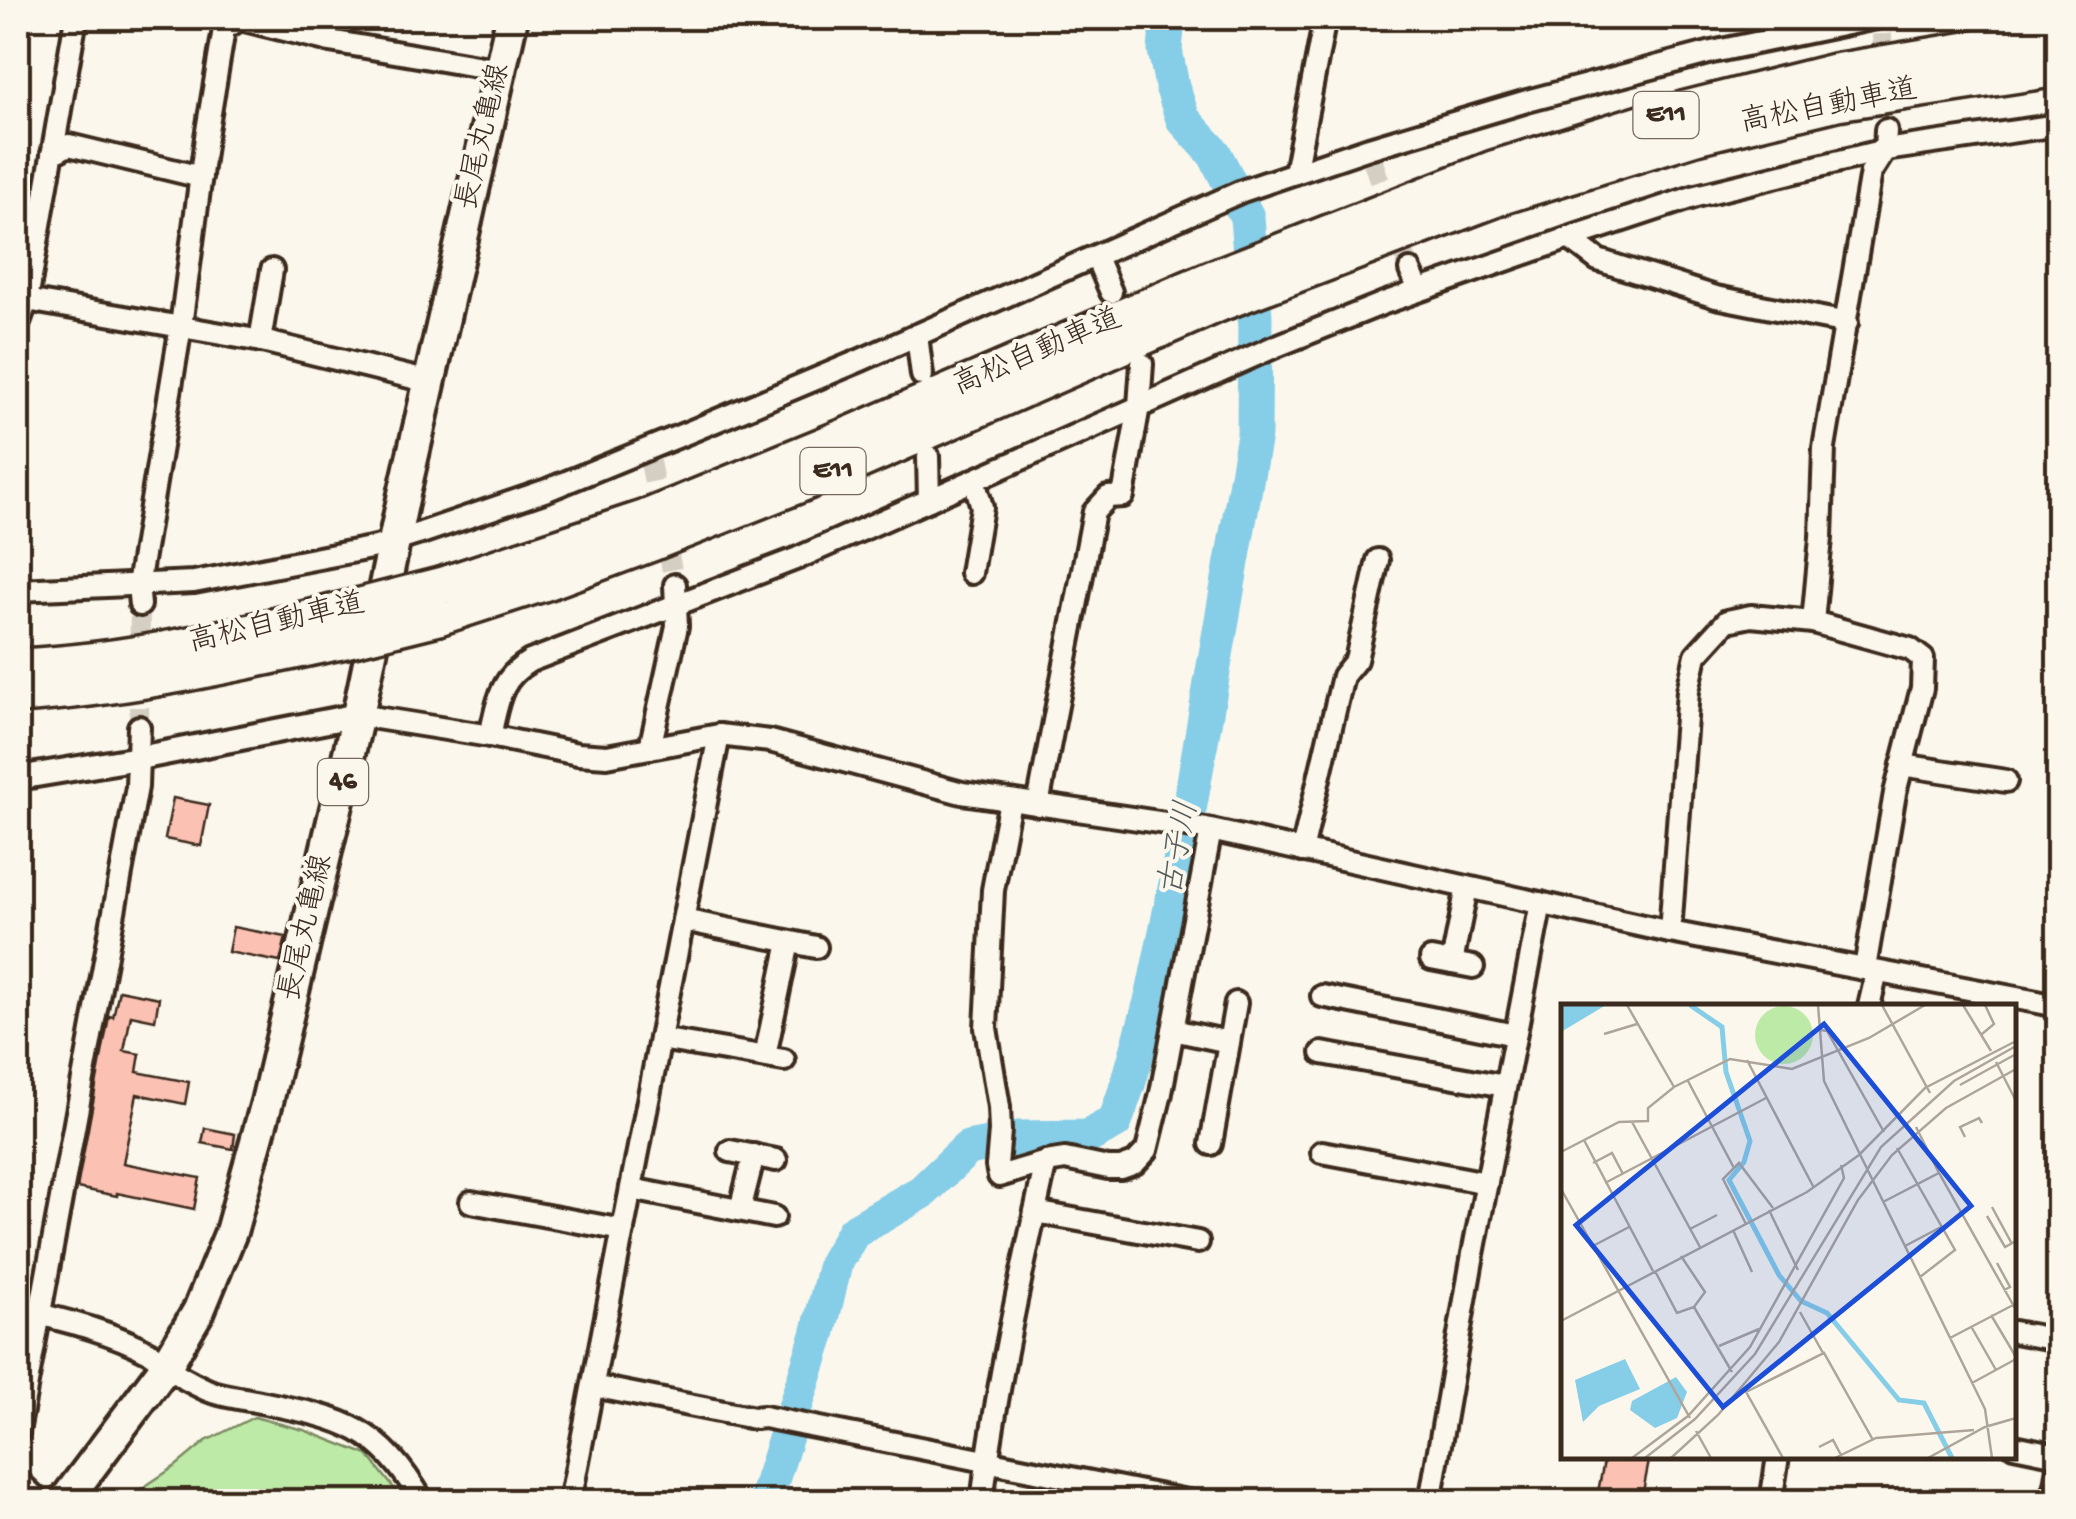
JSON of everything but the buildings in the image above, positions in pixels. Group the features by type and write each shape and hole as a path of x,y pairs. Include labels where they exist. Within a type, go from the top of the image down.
{"highway":[{"name":"高松自動車道","path":"18,696 213,669 343,626 564,576 862,460 1215,291 1493,169 1686,108 1834,72 2058,34"},
{"name":"高松自動車道","path":"1292,260 1696,136 1838,102 2058,68"},
{"name":"高松自動車道","path":"18,667 62,665 343,626"}],"main road":[{"name":"長尾丸亀線","path":"64,1502 166,1366 199,1310 231,1232 267,1102 358,715 512,18"}],"street":[{"path":"18,326 27,300 76,18"},
{"path":"139,595 224,29 240,18 330,41 500,70"},
{"path":"1295,173 1325,18"},
{"path":"18,590 139,595 376,547 648,456 1242,191 1295,173 1371,155 1526,101 1693,56 1882,23"},
{"path":"490,736 505,681 530,661 675,594 798,558 1274,346 1569,238 1886,140 1970,136 2058,125"},
{"path":"1813,622 1822,538 1824,448 1871,172 1886,140"},
{"path":"52,154 69,145 200,177"},
{"path":"1569,238 1598,260 1716,297 1847,323"},
{"path":"1096,257 1111,292"},
{"path":"260,341 272,270"},
{"path":"1410,270 1419,290"},
{"path":"27,300 260,341 430,382"},
{"path":"917,335 922,375"},
{"path":"1038,806 1094,512 1108,497 1123,496 1139,406 1142,364"},
{"path":"928,456 928,500"},
{"path":"971,573 982,507 974,480"},
{"path":"1302,851 1343,676 1356,660 1378,560"},
{"path":"650,748 677,626 675,594"},
{"path":"1670,932 1688,691 1696,655 1727,621 1751,616 1813,622 1910,649 1924,659 1922,688 1886,845 1868,1004"},
{"path":"18,778 358,715 607,756 718,734 770,741 962,793 1208,830 1670,932 2058,1006"},
{"path":"18,1432 23,1366 39,1314 130,826 139,727"},
{"path":"570,1502 718,734"},
{"path":"1902,765 2006,781"},
{"path":"1010,801 993,890 986,1028 999,1107 1000,1176 1065,1159 1122,1168 1135,1163 1146,1150 1173,1030 1208,830"},
{"path":"1452,963 1466,887"},
{"path":"1430,1502 1541,903"},
{"path":"683,920 816,948"},
{"path":"660,1039 775,1058 789,942"},
{"path":"1322,996 1515,1034"},
{"path":"1210,1144 1236,1003"},
{"path":"1173,1030 1229,1042"},
{"path":"1322,1053 1505,1086"},
{"path":"730,1151 776,1160"},
{"path":"1322,1152 1487,1183"},
{"path":"740,1210 754,1156"},
{"path":"982,1502 1046,1162"},
{"path":"631,1189 774,1217"},
{"path":"470,1202 624,1230"},
{"path":"1035,1212 1198,1242"},
{"path":"18,1308 107,1333 155,1354 166,1366 209,1392 344,1423 370,1436 389,1453 423,1502"},
{"path":"2016,1332 2058,1340"},
{"path":"594,1386 1192,1502"},
{"path":"2016,1446 2058,1455"},
{"path":"1771,1502 1778,1459"},
{"path":"2052,1502 2058,1468"},
{"path":"18,1480 40,1502"}],"green space":[{"path":"254,1417 304,1430 368,1455 404,1501 123,1501 206,1441"}],"waterway":[{"name":"古子川","path":"765,1502 818,1335 835,1264 853,1232 922,1192 968,1148 1019,1138 1087,1137 1115,1122 1153,994 1178,874 1254,435 1255,316 1247,217 1214,153 1183,119 1165,50 1168,18"}],"tunnel":[{"path":"1882,34 1886,130"},
{"path":"1373,162 1410,270"},
{"path":"650,462 675,585"},
{"path":"139,727 140,605"}]}
